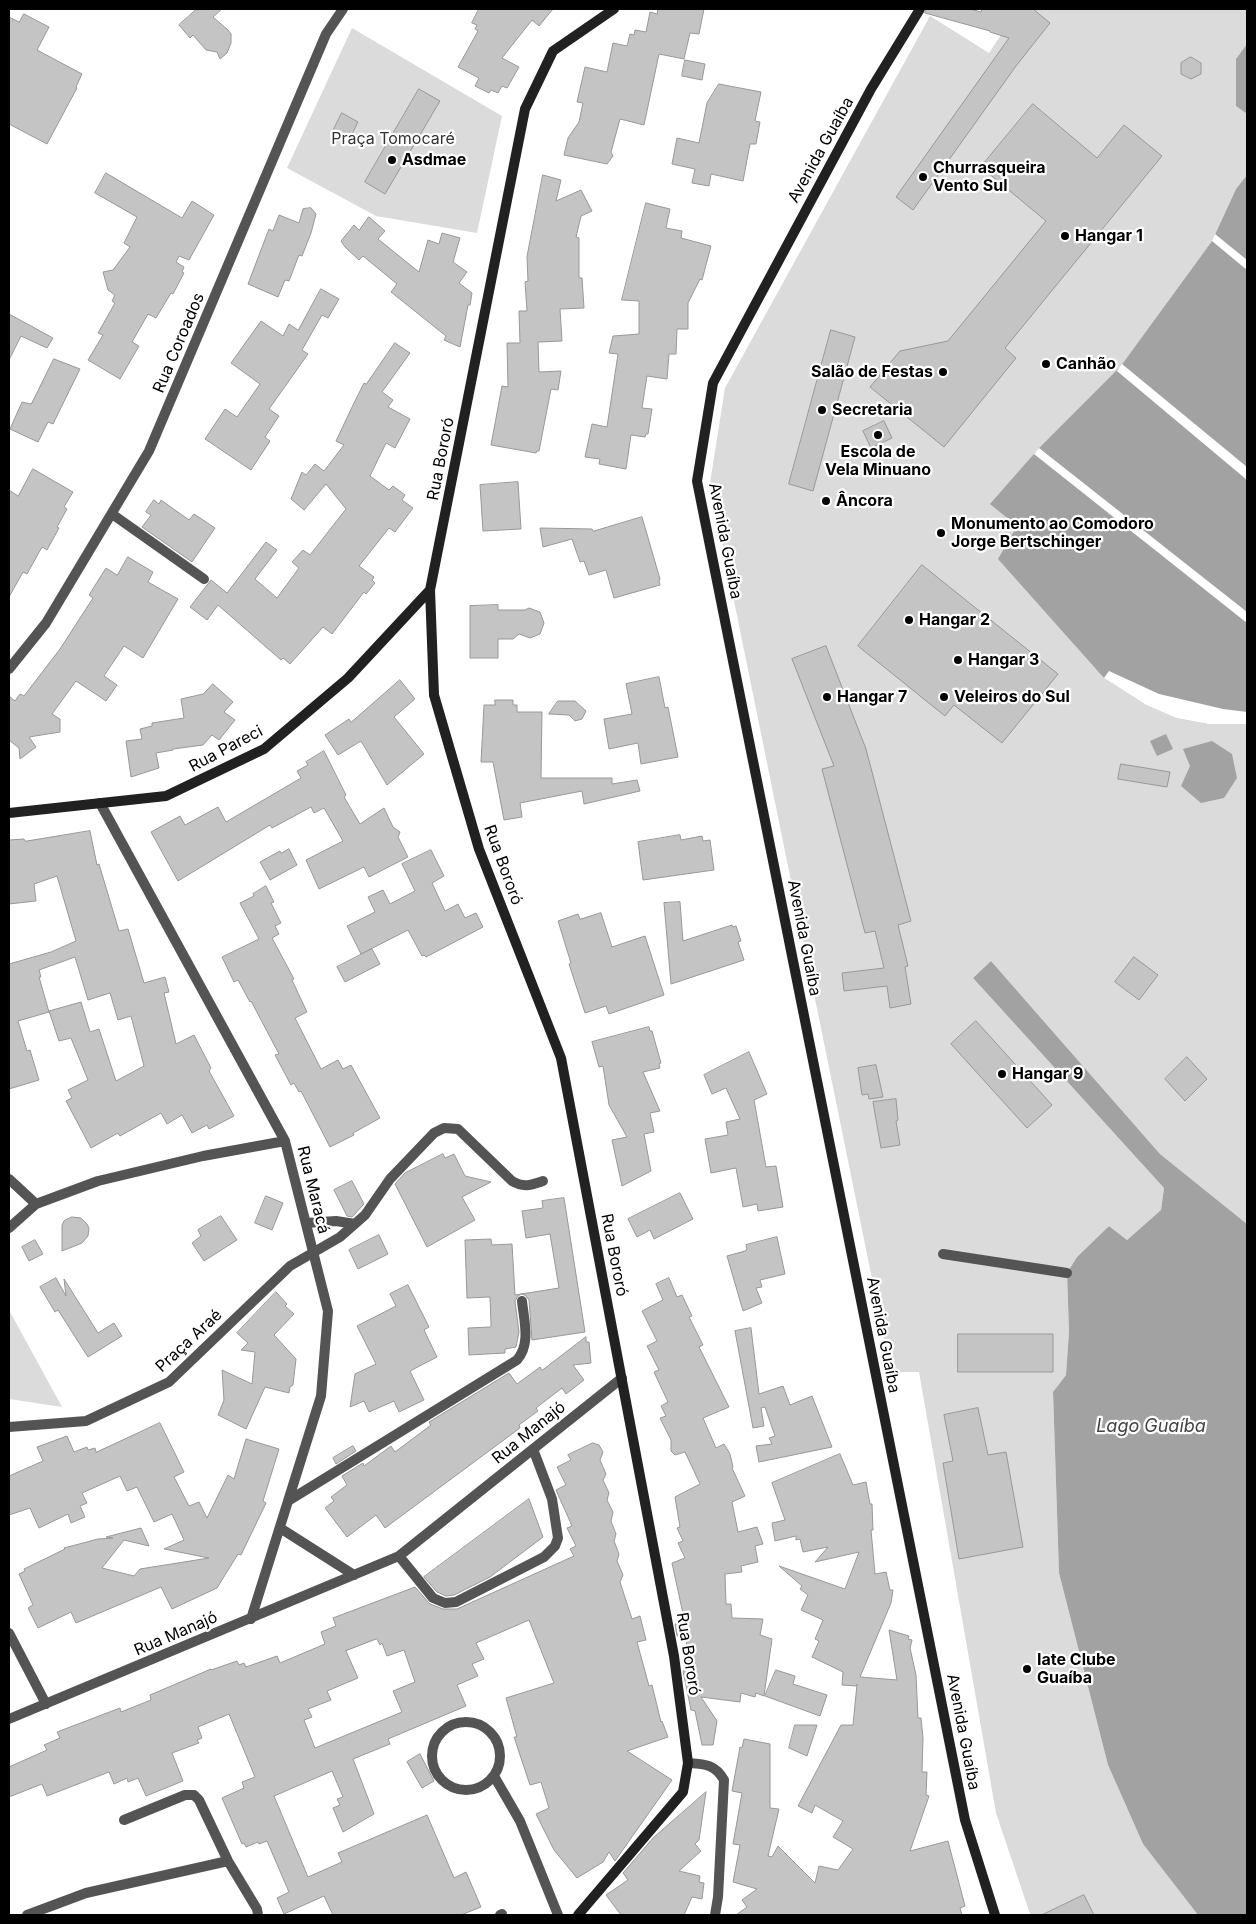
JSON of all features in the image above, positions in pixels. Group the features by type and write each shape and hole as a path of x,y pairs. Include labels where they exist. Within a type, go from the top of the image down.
{"street":[{"name":"Rua Coroados","path":"9,669 46,623 149,452 326,34 342,9"},
{"name":"Rua Bororó","path":"578,1915 683,1792 688,1763 674,1656 561,1058 479,849 434,695 430,590 525,109 553,51 614,9"},
{"name":"Avenida Guaíba","path":"920,9 871,89 713,383 697,482 965,1820 995,1915"},
{"path":"112,514 204,579"},
{"name":"Rua Pareci","path":"9,813 166,796 264,749 348,678 430,590"},
{"name":"Rua Maracá","path":"100,803 285,1141 328,1311 321,1396 251,1619"},
{"name":"Praça Araé","path":"9,1428 86,1420 169,1382 290,1266 340,1237 365,1215 390,1179 434,1134 444,1128 458,1129 512,1181 519,1185 526,1186 543,1181"},
{"path":"9,1228 36,1204 98,1181 203,1156 285,1141"},
{"path":"9,1180 36,1204"},
{"path":"306,1224 336,1221 355,1224"},
{"path":"943,1254 1067,1273"},
{"path":"288,1501 516,1360 524,1352 526,1344 522,1301"},
{"name":"Rua Manajó","path":"9,1719 399,1556 622,1378"},
{"path":"399,1556 433,1598 446,1604 456,1602 544,1557 555,1546 558,1538 552,1499 533,1449"},
{"path":"280,1528 354,1575"},
{"path":"9,1633 46,1704"},
{"path":"463,1722 474,1722 484,1727 492,1734 499,1749 499,1766 494,1776 486,1784 476,1789 464,1790 448,1785 437,1773 433,1762 432,1751 436,1740 443,1731 452,1725 463,1722"},
{"path":"688,1763 711,1765 719,1771 724,1780 718,1897 715,1915"},
{"path":"494,1776 520,1821 558,1915"},
{"path":"124,1820 185,1795 194,1795 199,1800 228,1861 257,1909 258,1915"},
{"path":"28,1915 86,1893 228,1861"}],"green space":[{"name":"Veleiros do Sul","path":"1018,9 1247,9 1247,44 1236,60 1236,106 1247,114 1247,175 1236,189 1212,241 1117,371 1039,448 991,504 1017,526 1104,678 1122,689 1208,724 1247,724 1247,1224 1160,1154 991,961 973,978 1164,1188 1161,1210 1127,1240 1109,1226 1077,1257 1067,1273 1069,1331 1066,1375 1053,1392 1059,1573 1108,1765 1143,1844 1198,1915 1031,1915 1029,1911 996,1813 919,1372 891,1372 710,483 725,388 930,16 989,53"},
{"name":"Praça Tomocaré","path":"352,28 502,116 477,233 376,216 287,168"},
{"path":"9,1310 62,1407 9,1399"}],"water":[{"path":"1247,44 1247,114 1236,106 1236,59"},
{"name":"Veleiros do Sul","path":"1247,175 1247,724 1208,724 1176,718 1146,705 1104,678 998,559 1017,526 990,504 1039,448 1120,367 1212,241 1236,189"},
{"path":"1166,734 1173,749 1157,756 1150,741"},
{"path":"1212,741 1232,754 1237,778 1224,798 1201,803 1181,786 1190,766 1183,749"},
{"name":"Lago Guaíba","path":"991,961 1160,1154 1247,1224 1247,1915 1198,1915 1143,1844 1108,1765 1059,1573 1053,1392 1066,1375 1069,1331 1067,1273 1077,1257 1109,1226 1127,1240 1161,1210 1164,1188 973,978"}],"pier":[{"path":"1215,234 1247,260 1247,270 1212,241"},
{"path":"1122,364 1247,467 1247,480 1117,371"},
{"path":"1039,448 1247,612 1247,623 1034,454"},
{"path":"1109,671 1159,694 1223,709 1247,712 1247,724 1208,724 1176,718 1146,705 1104,678"}],"building":[{"path":"197,9 222,9 213,17 231,34 231,43 227,53 220,59 217,52 206,50 193,35 190,38 179,25"},
{"path":"479,9 553,9 539,26 532,20 502,58 519,67 507,88 502,86 498,93 491,90 489,93 475,86 479,78 458,67 478,31 475,29 477,25 472,23"},
{"path":"658,9 704,9 699,34 690,33 684,59 659,54 644,125 620,119 611,152 613,156 607,164 564,155 568,138 579,122 583,103 577,102 585,67 607,72 613,43 627,46 630,34 634,35 635,30 646,32 650,12 657,14"},
{"path":"927,9 970,9 981,12 982,9 1033,9 1050,23 1016,66 913,210 896,197 1009,38 925,13"},
{"path":"24,14 49,27 37,50 82,74 77,88 47,144 9,124 9,17 19,22"},
{"path":"1191,57 1201,63 1201,74 1191,79 1181,74 1181,63"},
{"path":"685,60 705,64 702,80 682,76"},
{"path":"719,84 761,92 755,121 760,122 756,144 750,144 743,181 711,174 709,186 692,183 695,169 672,164 677,138 699,143 707,103"},
{"name":"Asdmae","path":"419,89 440,101 385,194 365,182"},
{"path":"1033,104 1097,158 1124,125 1162,156 1005,348 1016,358 944,447 870,387 900,351 948,341 1046,221 981,167"},
{"path":"342,113 358,122 349,140 333,131"},
{"path":"106,173 182,218 192,201 214,215 189,260 179,256 176,262 184,267 182,272 184,273 173,294 171,293 156,318 148,314 132,342 139,346 120,379 88,360 103,335 98,333 115,303 112,301 115,295 108,290 103,272 113,270 130,247 124,243 137,217 95,193"},
{"path":"543,175 561,180 556,201 581,190 592,211 581,216 576,237 579,238 579,278 582,278 584,308 560,309 562,341 538,342 539,372 561,371 558,390 551,389 539,451 536,453 491,445 502,386 508,387 507,343 520,343 519,311 527,311 525,282 528,281 527,257"},
{"path":"646,203 670,209 666,228 682,231 681,238 711,246 702,280 700,279 688,303 688,329 677,329 676,354 669,354 667,379 647,376 642,408 652,409 648,434 645,437 631,435 626,469 599,464 600,459 585,457 592,424 607,427 618,354 609,353 613,336 639,334 639,301 622,300"},
{"path":"311,208 316,214 311,233 302,256 299,255 289,281 285,280 278,297 248,284 269,229 273,231 279,215 299,223 303,209"},
{"path":"369,217 385,231 378,239 419,272 428,240 439,244 442,233 460,238 453,262 467,272 459,283 472,293 460,347 444,340 446,336 391,292 397,284 363,256 359,260 345,247 341,241 354,225 359,230"},
{"path":"321,289 339,299 328,318 322,315 302,350 308,354 269,409 279,416 265,437 270,441 251,470 205,439 225,409 237,417 260,384 231,363 261,321 283,336 289,324 298,330"},
{"path":"9,314 53,338 47,348 21,336 9,360"},
{"name":"Secretaria","path":"831,330 855,337 813,491 789,484"},
{"path":"395,343 410,353 382,392 393,400 388,407 410,419 395,448 386,443 370,476 389,490 393,486 405,495 402,500 413,508 395,532 389,528 359,566 374,577 372,580 375,583 366,594 364,592 332,634 323,627 290,664 283,658 281,660 218,605 207,620 190,607 211,580 227,593 266,542 277,550 255,579 277,598 299,568 292,562 303,550 310,555 346,509 326,484 304,510 291,499 302,472 306,475 315,464 324,471 344,445 336,441 364,383 366,384"},
{"path":"54,359 80,369 53,424 48,422 38,442 10,429 22,402 31,404"},
{"name":"Escola de Vela Minuano","path":"884,421 892,438 871,448 863,431"},
{"path":"33,469 73,492 64,507 67,509 47,550 42,547 27,574 23,572 9,597 9,490 18,496"},
{"path":"518,482 521,529 483,531 480,485"},
{"path":"154,500 159,504 161,500 189,520 194,514 215,528 192,562 142,527 151,515 146,512"},
{"path":"642,517 660,579 660,585 614,598 606,570 589,575 584,561 580,562 572,539 543,547 540,528 592,529 593,531"},
{"path":"128,557 153,572 148,582 178,599 143,658 124,646 104,676 117,685 106,701 76,681 52,714 60,719 60,732 29,737 36,747 20,759 19,748 9,740 9,696 15,701 20,694 24,696 60,649 93,598 89,595 106,568 117,575"},
{"path":"922,565 1058,674 1002,743 954,705 945,716 858,646"},
{"path":"498,605 498,610 525,610 529,608 540,612 544,623 540,634 530,638 519,634 513,639 498,639 498,658 470,658 470,606"},
{"path":"826,646 866,749 911,921 898,925 908,966 905,967 911,1004 890,1008 887,986 844,991 842,973 884,968 875,931 865,933 822,769 834,766 792,659"},
{"path":"659,677 665,708 668,707 678,757 641,764 638,743 609,749 604,719 632,714 626,684"},
{"path":"400,680 415,699 394,717 424,754 387,785 361,741 338,755 325,735 349,719 351,722"},
{"path":"213,684 233,702 224,712 235,720 219,740 212,735 203,745 156,753 159,768 131,777 126,741 142,739 140,729 152,726 152,723 184,718 181,699 203,694"},
{"path":"495,700 513,700 513,705 517,705 517,712 542,712 541,778 612,778 612,784 637,780 640,791 584,804 582,791 520,803 522,817 504,820 493,762 481,762 484,705 495,705"},
{"path":"558,701 575,701 586,711 582,719 575,721 569,715 549,714"},
{"path":"324,751 346,795 344,797 360,824 384,808 393,827 400,832 398,837 408,857 369,877 364,867 319,889 306,860 343,841 324,808 314,813 311,807 272,828 270,825 178,881 151,832 180,816 185,825 218,807 226,822 301,778 297,771 308,765 306,762"},
{"path":"1121,764 1170,772 1167,787 1118,779"},
{"path":"90,831 97,865 99,864 119,931 128,929 144,983 165,977 169,992 164,993 176,1044 194,1035 211,1068 209,1071 234,1116 209,1129 207,1125 192,1133 182,1115 167,1124 161,1113 120,1136 118,1133 91,1148 66,1101 72,1098 68,1090 88,1080 71,1038 59,1041 49,1011 81,1002 90,1032 99,1029 116,1081 144,1066 131,1016 118,1020 110,993 88,1000 75,957 39,970 41,977 39,977 49,1012 18,1021 27,1051 30,1050 39,1080 9,1089 9,964 51,952 76,941 57,876 34,884 36,901 9,904 9,840 24,839 25,841"},
{"path":"680,835 681,840 702,836 703,841 710,840 714,870 643,880 638,842"},
{"path":"289,849 297,865 270,880 260,862 280,851 281,853"},
{"path":"431,850 444,876 432,883 445,911 458,904 465,918 476,913 483,927 426,957 422,956 408,930 361,954 347,926 375,912 368,897 383,890 390,904 415,891 402,864"},
{"path":"266,886 274,902 271,903 281,923 275,926 279,934 272,938 294,979 292,980 307,1012 295,1018 321,1069 338,1060 343,1069 351,1065 380,1118 353,1133 354,1135 330,1147 301,1091 299,1092 294,1083 291,1085 275,1055 279,1054 251,1001 238,980 234,982 222,957 259,939 240,903 254,896 253,894"},
{"path":"680,902 683,941 732,925 733,927 736,926 741,941 738,942 744,960 671,984 664,903"},
{"path":"601,913 612,947 645,936 664,995 609,1014 606,1006 585,1013 569,964 571,963 558,921 578,914 580,919"},
{"path":"372,949 380,964 345,982 337,967"},
{"path":"1134,957 1158,975 1139,1000 1115,982"},
{"name":"Hangar 9","path":"976,1021 1052,1105 1027,1128 951,1044"},
{"path":"649,1027 650,1031 652,1031 661,1063 659,1064 660,1068 643,1072 660,1111 650,1113 654,1132 644,1134 651,1171 622,1186 612,1140 627,1137 609,1105 603,1066 599,1067 592,1042"},
{"path":"749,1052 767,1094 754,1100 766,1167 776,1166 783,1207 758,1211 757,1204 743,1207 736,1168 711,1173 705,1139 728,1135 726,1122 740,1119 726,1088 712,1094 704,1075"},
{"path":"1187,1057 1207,1079 1185,1101 1165,1079"},
{"path":"876,1065 883,1097 869,1099 868,1094 862,1095 858,1068"},
{"path":"896,1099 898,1120 896,1121 900,1145 881,1148 873,1102"},
{"path":"443,1154 445,1158 454,1154 465,1176 491,1182 462,1197 475,1220 427,1247 395,1184 405,1173"},
{"path":"352,1181 364,1204 352,1217 347,1216 334,1190"},
{"path":"680,1193 693,1219 654,1239 650,1230 637,1237 628,1219"},
{"path":"266,1196 283,1203 272,1230 255,1223"},
{"path":"564,1198 585,1332 532,1340 529,1300 525,1295 521,1294 559,1288 550,1234 526,1238 522,1211 543,1208 542,1201"},
{"path":"221,1216 237,1240 204,1261 192,1243 201,1236 198,1230"},
{"path":"72,1217 81,1218 87,1224 89,1228 88,1236 82,1243 62,1251 62,1225 64,1221"},
{"path":"379,1235 388,1254 358,1269 349,1250"},
{"path":"777,1237 785,1274 760,1280 762,1287 756,1288 762,1303 743,1311 727,1256 745,1251 747,1249 746,1245"},
{"path":"491,1239 492,1245 512,1244 515,1295 521,1294 515,1301 519,1332 516,1347 505,1349 505,1353 469,1355 468,1328 491,1327 491,1324 490,1297 467,1298 465,1240"},
{"path":"35,1240 43,1254 29,1261 22,1247"},
{"path":"56,1278 66,1296 64,1279 98,1333 114,1323 122,1336 88,1357 58,1310 55,1312 40,1287"},
{"path":"669,1278 677,1297 682,1295 692,1316 689,1317 703,1345 699,1347 729,1407 703,1418 716,1448 724,1444 730,1454 732,1468 745,1496 732,1502 738,1532 757,1527 763,1544 755,1546 758,1562 741,1566 742,1572 725,1574 726,1604 731,1604 732,1618 763,1619 760,1635 772,1639 764,1696 756,1693 755,1697 741,1693 740,1702 701,1697 717,1721 713,1745 702,1745 695,1711 691,1710 683,1671 685,1670 692,1682 693,1662 688,1662 686,1636 677,1636 675,1624 685,1623 672,1563 685,1558 678,1543 683,1541 677,1528 680,1527 675,1497 700,1484 685,1452 675,1455 671,1451 671,1440 660,1418 666,1416 661,1406 668,1402 654,1372 659,1370 647,1346 657,1341 642,1311 663,1300 656,1284"},
{"path":"408,1285 429,1327 424,1330 437,1357 410,1371 424,1400 399,1412 394,1401 369,1412 364,1401 350,1407 355,1374 376,1364 357,1326 396,1306 390,1294"},
{"path":"276,1292 287,1304 285,1306 294,1314 274,1335 296,1359 293,1385 290,1387 289,1393 265,1387 246,1429 218,1415 224,1400 222,1370 252,1384 255,1352 241,1350 248,1343 237,1333"},
{"path":"751,1328 759,1394 783,1386 790,1405 812,1396 832,1447 759,1462 756,1446 772,1444 769,1438 775,1436 765,1407 761,1408 764,1426 753,1428 735,1331"},
{"path":"958,1334 1053,1334 1053,1372 958,1372"},
{"path":"586,1337 586,1342 589,1342 591,1363 573,1365 584,1380 566,1394 562,1388 536,1408 538,1411 519,1425 520,1428 385,1528 376,1515 347,1537 325,1508 334,1501 331,1497 347,1485 342,1476 363,1463 364,1466 391,1446 395,1452 431,1425 429,1422 509,1373 517,1384 540,1367 542,1370"},
{"path":"978,1408 988,1455 1006,1452 1023,1547 959,1559 943,1463 953,1461 944,1415"},
{"path":"160,1423 184,1472 174,1477 189,1506 199,1502 207,1518 228,1475 234,1479 246,1439 279,1449 263,1501 266,1503 241,1555 238,1554 217,1588 172,1609 161,1587 76,1623 71,1612 38,1628 28,1608 33,1605 19,1574 25,1571 24,1569 64,1548 98,1539 113,1538 106,1537 141,1528 149,1546 124,1540 102,1568 134,1576 140,1569 209,1558 164,1549 184,1540 172,1514 154,1522 137,1487 127,1491 120,1476 82,1493 87,1503 80,1506 85,1517 71,1523 68,1514 39,1528 30,1508 9,1515 9,1476 43,1461 37,1447 67,1436 74,1452 87,1447 88,1450 95,1448 96,1452"},
{"path":"593,1443 599,1445 603,1452 600,1460 606,1474 603,1480 609,1493 607,1500 613,1512 611,1521 616,1534 614,1541 619,1554 617,1561 623,1575 620,1582 632,1619 640,1616 646,1640 637,1642 649,1686 652,1685 661,1722 668,1737 627,1751 672,1780 615,1861 609,1852 603,1862 577,1878 554,1850 536,1814 549,1808 541,1782 530,1785 514,1737 517,1737 506,1698 554,1683 529,1620 476,1643 484,1659 472,1664 478,1676 457,1685 466,1706 388,1739 390,1744 353,1759 374,1814 343,1832 333,1808 340,1805 337,1799 343,1797 332,1771 274,1796 308,1877 342,1862 338,1853 427,1815 454,1878 466,1872 481,1907 461,1915 333,1915 324,1896 284,1914 277,1898 289,1892 267,1841 259,1844 258,1842 246,1847 244,1843 242,1844 222,1798 244,1788 242,1782 255,1777 229,1714 198,1727 202,1738 197,1740 199,1743 172,1753 183,1781 146,1796 138,1778 128,1782 127,1778 114,1784 109,1772 47,1796 42,1784 9,1797 9,1767 47,1750 44,1745 60,1738 57,1732 120,1708 121,1712 151,1700 150,1695 211,1669 237,1661 239,1665 244,1663 246,1667 277,1656 280,1663 325,1644 321,1632 336,1626 333,1618 415,1587 430,1604 443,1609 457,1609 574,1556 570,1549 576,1546 567,1528 572,1526 556,1490 566,1485 557,1467 571,1460 568,1455","holes":["377,1639 380,1645 382,1643 387,1656 404,1650 415,1682 393,1691 402,1712 315,1748 304,1720 312,1717 308,1709 331,1700 327,1691 358,1678 346,1651"]},
{"path":"353,1446 356,1451 336,1464 333,1458"},
{"path":"840,1454 853,1485 866,1482 870,1504 872,1504 873,1530 871,1530 875,1574 886,1572 890,1590 893,1590 891,1603 860,1677 897,1680 889,1630 909,1636 908,1639 912,1640 910,1648 916,1675 918,1718 921,1718 923,1738 922,1772 927,1772 926,1795 929,1796 910,1851 948,1841 965,1906 960,1908 962,1915 736,1915 747,1907 742,1900 757,1889 733,1882 740,1845 733,1844 742,1793 732,1791 740,1747 742,1748 744,1739 770,1744 770,1808 779,1809 768,1856 772,1857 778,1846 815,1883 819,1866 838,1870 853,1849 833,1837 843,1821 815,1805 812,1813 798,1806 841,1725 853,1725 857,1684 856,1686 842,1685 843,1672 812,1657 819,1641 815,1639 823,1620 801,1610 808,1595 800,1589 802,1586 779,1566 845,1589 859,1552 815,1562 828,1547 803,1552 800,1539 796,1540 796,1536 775,1541 772,1523 785,1520 772,1483"},
{"path":"529,1499 543,1537 490,1577 454,1595 446,1596 437,1592 424,1577"},
{"path":"776,1670 795,1676 793,1684 827,1695 820,1716 765,1696"},
{"path":"795,1725 817,1725 807,1756 789,1748"},
{"path":"420,1754 434,1781 422,1788 407,1762"},
{"path":"706,1792 699,1840 695,1844 701,1851 679,1871 700,1876 699,1882 704,1883 702,1899 692,1897 684,1915 621,1915 606,1895 628,1880 623,1873 653,1838"},
{"path":"1084,1895 1094,1915 1042,1915"}],"place":[{"name":"Asdmae","path":"392,160"},
{"name":"Churrasqueira Vento Sul","path":"923,177"},
{"name":"Hangar 1","path":"1065,236"},
{"name":"Canhão","path":"1046,364"},
{"name":"Salão de Festas","path":"943,372"},
{"name":"Secretaria","path":"822,410"},
{"name":"Escola de Vela Minuano","path":"878,435"},
{"name":"Âncora","path":"826,501"},
{"name":"Monumento ao Comodoro Jorge Bertschinger","path":"941,533"},
{"name":"Hangar 2","path":"909,620"},
{"name":"Hangar 3","path":"958,660"},
{"name":"Hangar 7","path":"827,697"},
{"name":"Veleiros do Sul","path":"944,697"},
{"name":"Hangar 9","path":"1002,1074"},
{"name":"Iate Clube Guaíba","path":"1027,1669"}]}
